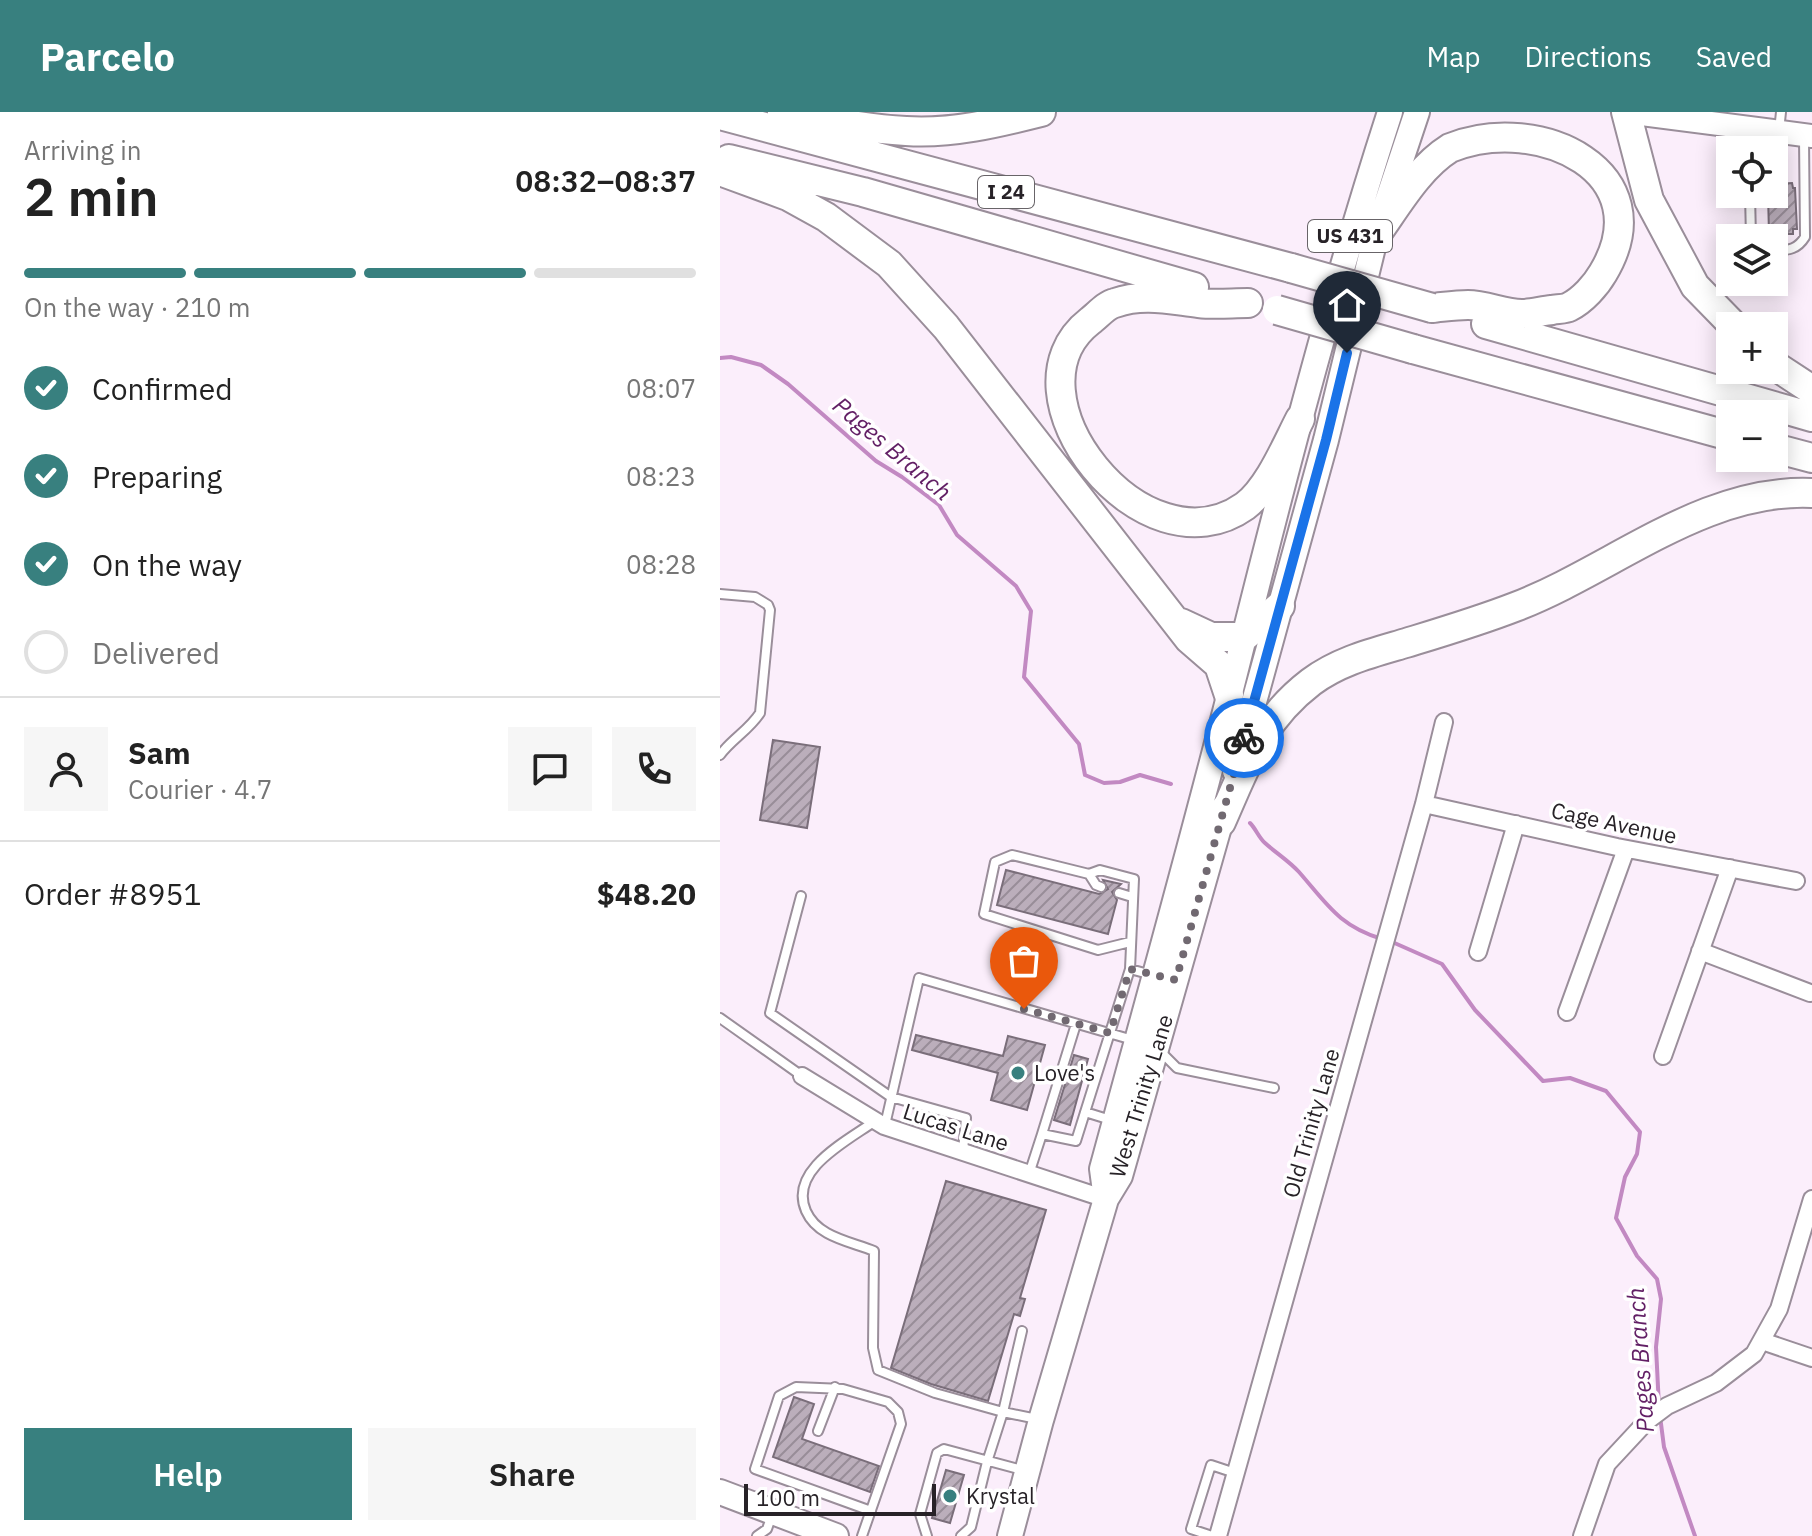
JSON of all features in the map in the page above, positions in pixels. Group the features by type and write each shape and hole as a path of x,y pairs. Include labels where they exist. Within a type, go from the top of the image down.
{"highway":[{"path":"782,112 853,126 908,132 989,125 1041,112"},
{"path":"1625,112 1649,200 1695,286 1720,312"},
{"name":"I 24","path":"720,115 1291,268 1812,417"},
{"path":"1376,235 1417,178 1449,148 1474,137 1503,129 1530,128 1565,138 1595,161 1613,187 1619,238 1610,262 1595,286 1569,307 1532,313 1470,305 1432,308"},
{"name":"I 24","path":"720,157 863,192 1248,303 1716,432"},
{"path":"720,171 788,196 826,217 889,264 946,327 1189,639 1219,665 1229,695"},
{"path":"1248,303 1203,304 1156,296 1113,303 1082,327 1067,351 1061,375 1063,402 1074,434 1096,471 1123,497 1147,512 1197,522 1224,517 1246,505 1273,471 1300,419"},
{"path":"1788,374 1812,390"},
{"path":"1788,452 1812,458"},
{"path":"1221,822 1261,734 1285,704 1339,664 1516,607 1652,539 1731,505 1765,497 1812,493"},
{"path":"1174,618 1194,631 1211,637 1244,637 1280,606"}],"main road":[{"name":"West Trinity Lane","path":"1010,1536 1106,1199 1120,1176 1124,1124 1165,978 1272,521 1351,232 1390,112"},
{"name":"West Trinity Lane","path":"1165,978 1221,822 1326,440 1376,235 1417,112"},
{"path":"1625,112 1725,118 1746,136"},
{"path":"1754,136 1780,122 1808,136"},
{"path":"720,1492 836,1536"}],"street":[{"name":"Old Trinity Lane","path":"1218,1536 1424,804 1444,722"},
{"name":"Cage Avenue","path":"1424,804 1626,849 1796,881"},
{"path":"1478,952 1516,824"},
{"path":"1567,1012 1626,849"},
{"path":"1663,1056 1730,868"},
{"path":"1700,951 1810,993"},
{"name":"Lucas Lane","path":"802,1076 880,1123 1106,1199"},
{"path":"1582,1536 1607,1464 1647,1421 1667,1406 1716,1383 1754,1354 1779,1309 1808,1221 1812,1199"},
{"path":"1762,1341 1812,1358"}],"lane":[{"path":"1788,250 1800,245 1805,237 1808,136"},
{"path":"720,594 755,597 768,605 770,610 760,713 751,727 720,755"},
{"path":"1042,1134 1076,1141 1130,969 1134,879 1100,870 1089,874 1012,855 995,862 984,914 1098,950 1130,942"},
{"path":"1089,874 1101,887"},
{"path":"1119,893 1132,897"},
{"path":"801,896 770,1013 891,1097 966,1118 963,1152"},
{"path":"1130,969 1165,978"},
{"path":"1041,1420 935,1393 878,1370 873,1348 874,1251 826,1233 809,1219 802,1202 802,1188 816,1166 880,1123 891,1097 919,978 1147,1044 1177,1068 1274,1088"},
{"path":"720,1018 802,1076"},
{"path":"1029,1174 1076,1024"},
{"path":"1085,1112 1124,1124"},
{"path":"961,1536 971,1527 1022,1331"},
{"path":"862,1536 871,1511 901,1424 898,1412 888,1402 835,1387 818,1390 796,1387 779,1396 755,1469 871,1511"},
{"path":"818,1431 835,1387"},
{"path":"927,1536 920,1514 937,1453 944,1449 1027,1471"},
{"path":"1212,1536 1188,1533 1211,1465 1236,1473"},
{"path":"757,1536 767,1529 774,1511"}],"building":[{"path":"1788,183 1792,183 1795,188 1797,229 1793,229 1793,234 1788,234 1788,224 1769,224 1768,208 1788,208"},
{"path":"773,740 820,747 807,828 760,820"},
{"path":"1006,870 1099,894 1108,889 1103,880 1121,884 1112,892 1117,900 1108,934 997,905"},
{"name":"Love's","path":"916,1035 1003,1056 1008,1036 1045,1045 1027,1110 991,1100 998,1073 912,1050"},
{"name":"Love's","path":"1074,1055 1088,1059 1070,1125 1054,1120"},
{"path":"946,1181 1046,1210 1020,1298 1025,1299 1020,1316 1014,1314 988,1401 891,1368"},
{"path":"794,1397 814,1404 802,1439 879,1466 870,1492 773,1457"},
{"path":"946,1470 964,1475 950,1523 932,1518"}],"waterway":[{"name":"Pages Branch","path":"720,358 731,357 761,365 788,384 876,461 939,505 957,535 1016,586 1031,611 1024,677 1079,744 1085,775 1104,783 1120,782 1140,775 1171,784"},
{"name":"Pages Branch","path":"1250,823 1263,841 1295,868 1344,921 1382,939"},
{"name":"Pages Branch","path":"1390,941 1442,964 1475,1010 1543,1081 1570,1078 1606,1091 1640,1132 1637,1154 1625,1177 1616,1218 1637,1256 1657,1279 1661,1299 1656,1347 1659,1407"},
{"name":"Pages Branch","path":"1660,1416 1664,1447 1695,1536"}],"way so far":[{"path":"1024,1009 1110,1033 1130,969 1176,980 1244,738"}],"place":[{"name":"Love's","path":"1018,1073"},
{"name":"Krystal","path":"950,1496"}],"route":[{"path":"1244,738 1347,353"}]}
